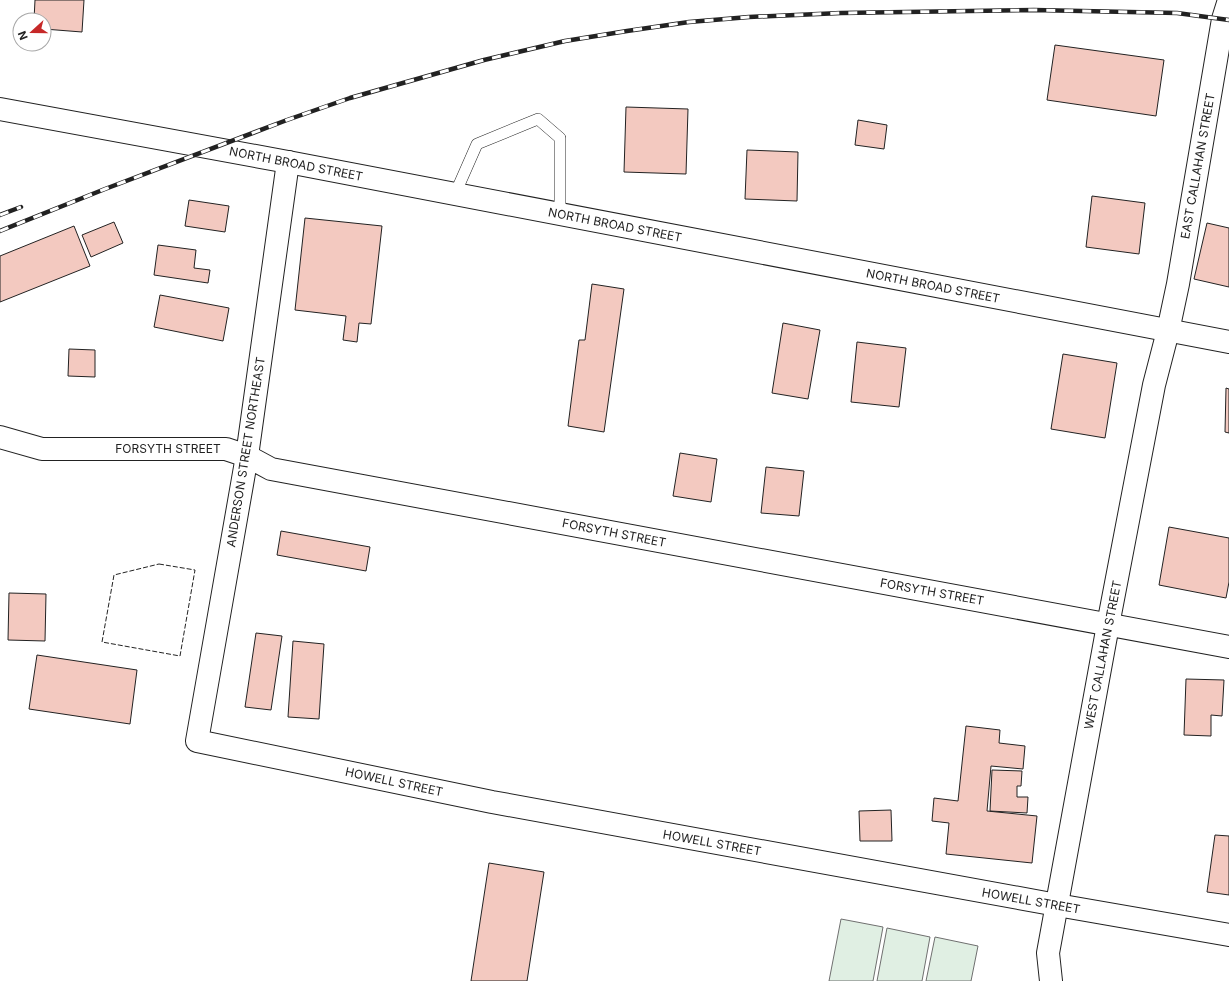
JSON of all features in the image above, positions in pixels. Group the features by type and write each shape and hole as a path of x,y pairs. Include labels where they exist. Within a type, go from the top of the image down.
{"street":[{"name":"EAST CALLAHAN STREET","path":"1168,331 1180,276 1223,19 1229,0"},
{"name":"NORTH BROAD STREET","path":"0,109 288,162 1229,342"},
{"name":"ANDERSON STREET NORTHEAST","path":"198,741 247,456 288,162"},
{"name":"WEST CALLAHAN STREET","path":"1051,981 1048,953 1154,385 1168,331"},
{"name":"FORSYTH STREET","path":"0,437 42,449 226,449 247,456 271,469 1229,647"},
{"name":"HOWELL STREET","path":"198,741 492,802 1229,935"}],"lane":[{"path":"455,194 477,144 538,119 560,138 560,214"}],"green space":[{"path":"841,919 883,927 873,981 829,981"},
{"path":"887,928 930,937 922,981 877,981"},
{"path":"935,937 978,946 971,981 926,981"}],"building":[{"path":"35,0 84,0 82,32 52,30 52,12 34,12"},
{"path":"1055,45 1164,60 1156,116 1047,100"},
{"path":"626,107 688,109 686,174 624,172"},
{"path":"858,120 887,125 884,149 855,145"},
{"path":"747,150 798,152 797,201 745,199"},
{"path":"1092,196 1145,203 1139,254 1086,247"},
{"path":"189,200 229,206 225,232 185,226"},
{"path":"305,218 382,226 371,324 359,323 357,342 343,340 346,316 295,310"},
{"path":"114,222 123,243 91,257 82,235"},
{"path":"1207,223 1229,228 1229,287 1194,279"},
{"path":"74,226 90,266 0,302 0,256"},
{"path":"158,245 196,250 194,268 210,270 208,283 154,275"},
{"path":"592,284 624,289 604,432 568,426 579,340 585,340"},
{"path":"160,295 229,308 223,341 154,327"},
{"path":"783,323 820,330 808,399 772,393"},
{"path":"857,342 906,348 899,407 851,402"},
{"path":"69,349 95,350 95,377 68,376"},
{"path":"1063,354 1117,363 1105,438 1051,429"},
{"path":"1226,388 1229,389 1229,433 1225,432"},
{"path":"680,453 717,459 711,502 673,496"},
{"path":"766,467 804,471 799,516 761,513"},
{"path":"1169,527 1229,538 1229,582 1226,598 1159,585"},
{"path":"281,531 370,547 366,571 277,555"},
{"path":"9,593 46,594 45,641 8,640"},
{"path":"256,633 282,636 271,710 245,707"},
{"path":"293,641 324,644 319,719 288,717"},
{"path":"37,655 137,670 130,724 29,709"},
{"path":"1186,679 1224,680 1222,716 1211,715 1211,736 1184,735"},
{"path":"966,726 1000,730 999,743 1025,746 1023,769 991,766 987,811 1037,816 1032,863 946,854 949,823 932,821 934,798 958,801"},
{"path":"992,770 1022,771 1021,786 1017,786 1017,797 1028,797 1027,813 990,811"},
{"path":"891,810 892,841 860,841 859,811"},
{"path":"1215,835 1229,836 1229,895 1207,892"},
{"path":"489,863 544,872 527,981 471,981"}],"railway":[{"path":"0,231 105,189 287,120 350,98 484,60 565,41 689,22 749,17 841,13 1034,10 1177,13 1229,20"},
{"path":"0,215 21,207"}],"fence":[{"path":"159,564 195,570 180,656 102,642 114,575 159,564"}]}
